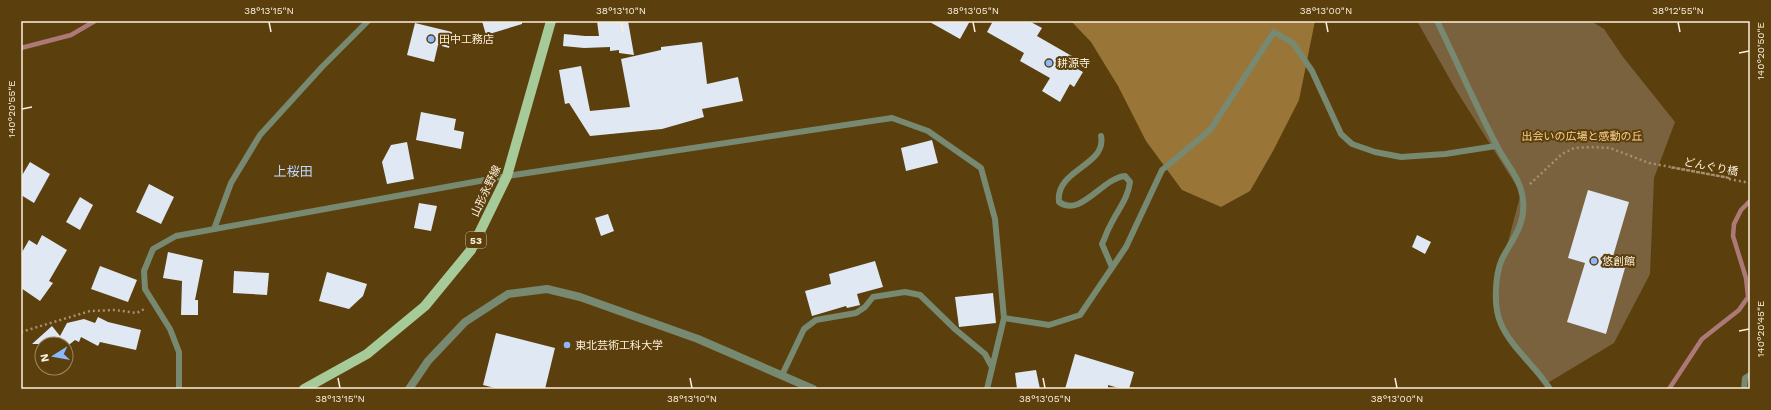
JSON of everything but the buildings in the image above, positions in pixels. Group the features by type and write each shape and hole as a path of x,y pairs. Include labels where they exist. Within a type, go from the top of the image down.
{"main road":[{"name":"山形永野線","path":"304,389 367,354 425,306 471,250 507,176 551,21"}],"street":[{"path":"409,389 428,361 465,322 508,294 547,289 580,297 698,339 813,389"}],"lane":[{"path":"214,229 231,183 260,135 322,66 368,21"},
{"path":"1437,21 1496,146 1516,176 1523,200 1523,217 1516,237 1502,260 1496,286 1496,305 1500,323 1513,344 1550,389"},
{"path":"1004,318 1049,325 1080,316 1126,247 1162,170 1210,130 1274,32 1293,43 1309,65 1342,134 1352,144 1375,152 1401,157 1444,154 1496,146"},
{"path":"179,389 179,352 170,329 145,289 144,271 154,249 176,236 507,176 892,118 928,131 981,168 995,219 1004,318 987,389"},
{"path":"1101,136 1102,142 1098,152 1092,159 1068,177 1061,186 1058,194 1059,202 1065,206 1072,207 1120,177 1125,176 1130,182 1126,198 1109,226 1102,244 1112,268"},
{"path":"782,376 804,329 816,320 856,313 865,307 873,297 905,292 920,295 956,330 985,354 992,367"},
{"path":"1744,389 1745,378 1750,375"}],"path":[{"path":"1521,193 1562,154 1574,148 1610,148 1649,163 1730,178 1670,167"},
{"name":"どんぐり橋","path":"1670,167 1750,183"},
{"path":"21,332 90,311 115,310 137,313 154,305"}],"green space":[{"name":"出会いの広場と感動の丘","path":"1417,21 1591,21 1604,29 1623,57 1675,122 1654,178 1650,274 1614,343 1546,384 1511,340 1498,315 1496,287 1521,193 1456,90"}],"shaded area":[{"path":"1071,21 1315,21 1299,100 1273,151 1250,191 1221,207 1182,190 1146,141 1118,86 1091,42"}],"waterway":[{"path":"21,48 71,35 95,21"},
{"path":"1669,389 1702,339 1739,310 1748,297 1746,278 1733,236 1734,224 1741,210 1750,201"}],"place":[{"name":"田中工務店","path":"431,39"},
{"name":"耕源寺","path":"1049,63"},
{"name":"悠創館","path":"1594,261"},
{"name":"東北芸術工科大学","path":"567,345"}],"district":[{"name":"上桜田","path":"293,171"}]}
